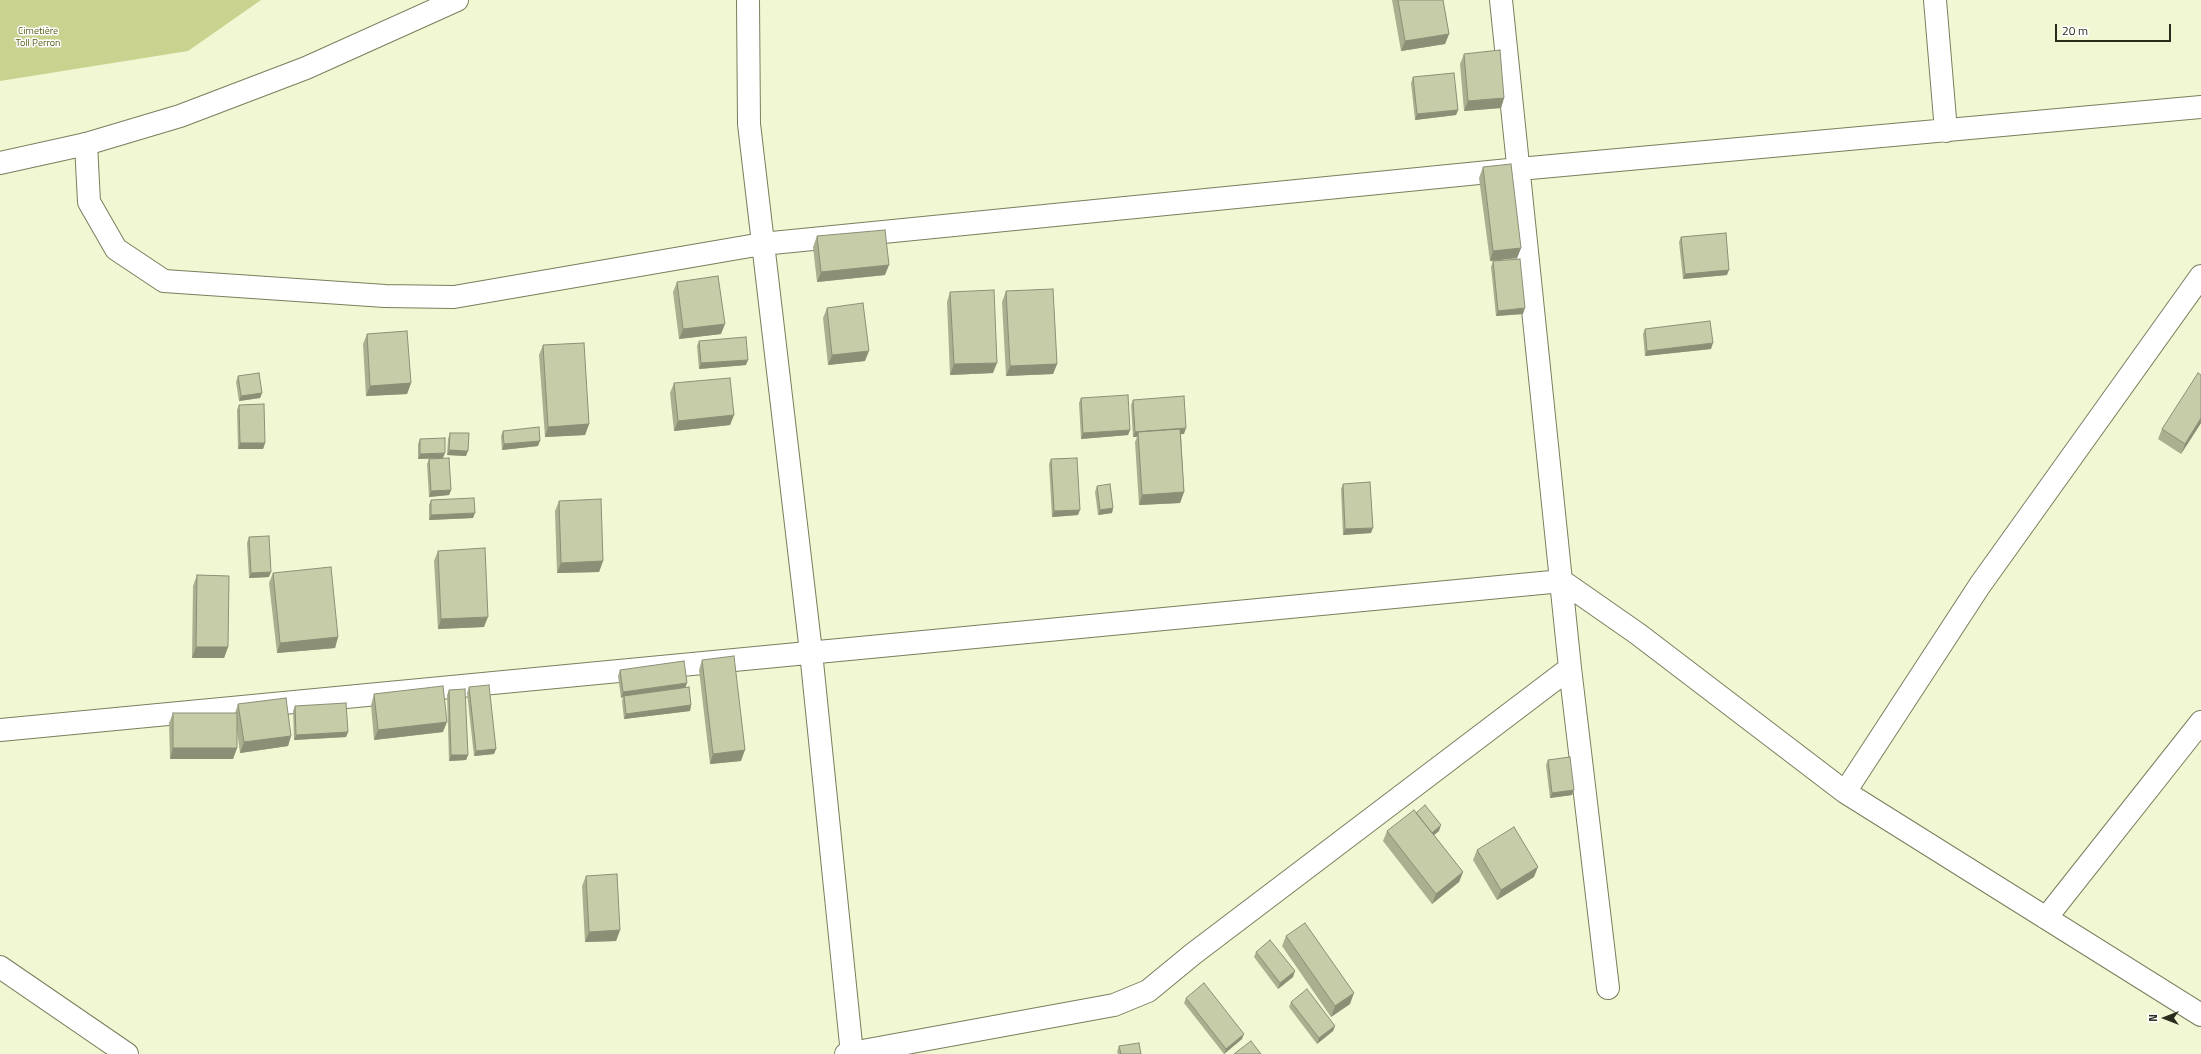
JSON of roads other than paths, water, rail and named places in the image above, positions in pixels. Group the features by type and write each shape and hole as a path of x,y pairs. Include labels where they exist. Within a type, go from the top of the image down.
{"street":[{"path":"0,163 86,144 180,116 306,68 457,0"},
{"path":"748,0 749,124 811,652 852,1054"},
{"path":"1501,0 1570,668 1608,988"},
{"path":"1935,0 1946,131"},
{"path":"86,144 89,202 116,249 164,281 386,296 454,297 762,244 1519,169 2201,107"},
{"path":"1845,792 1980,585 2201,276"},
{"path":"0,730 1562,581 1638,634 1845,792 2201,1015"},
{"path":"846,1054 1114,1005 1148,991 1193,954 1570,668"},
{"path":"2046,918 2201,722"},
{"path":"0,967 127,1054"}],"park label":[{"name":"Cimetière Toll Perron","path":"38,38"}]}
